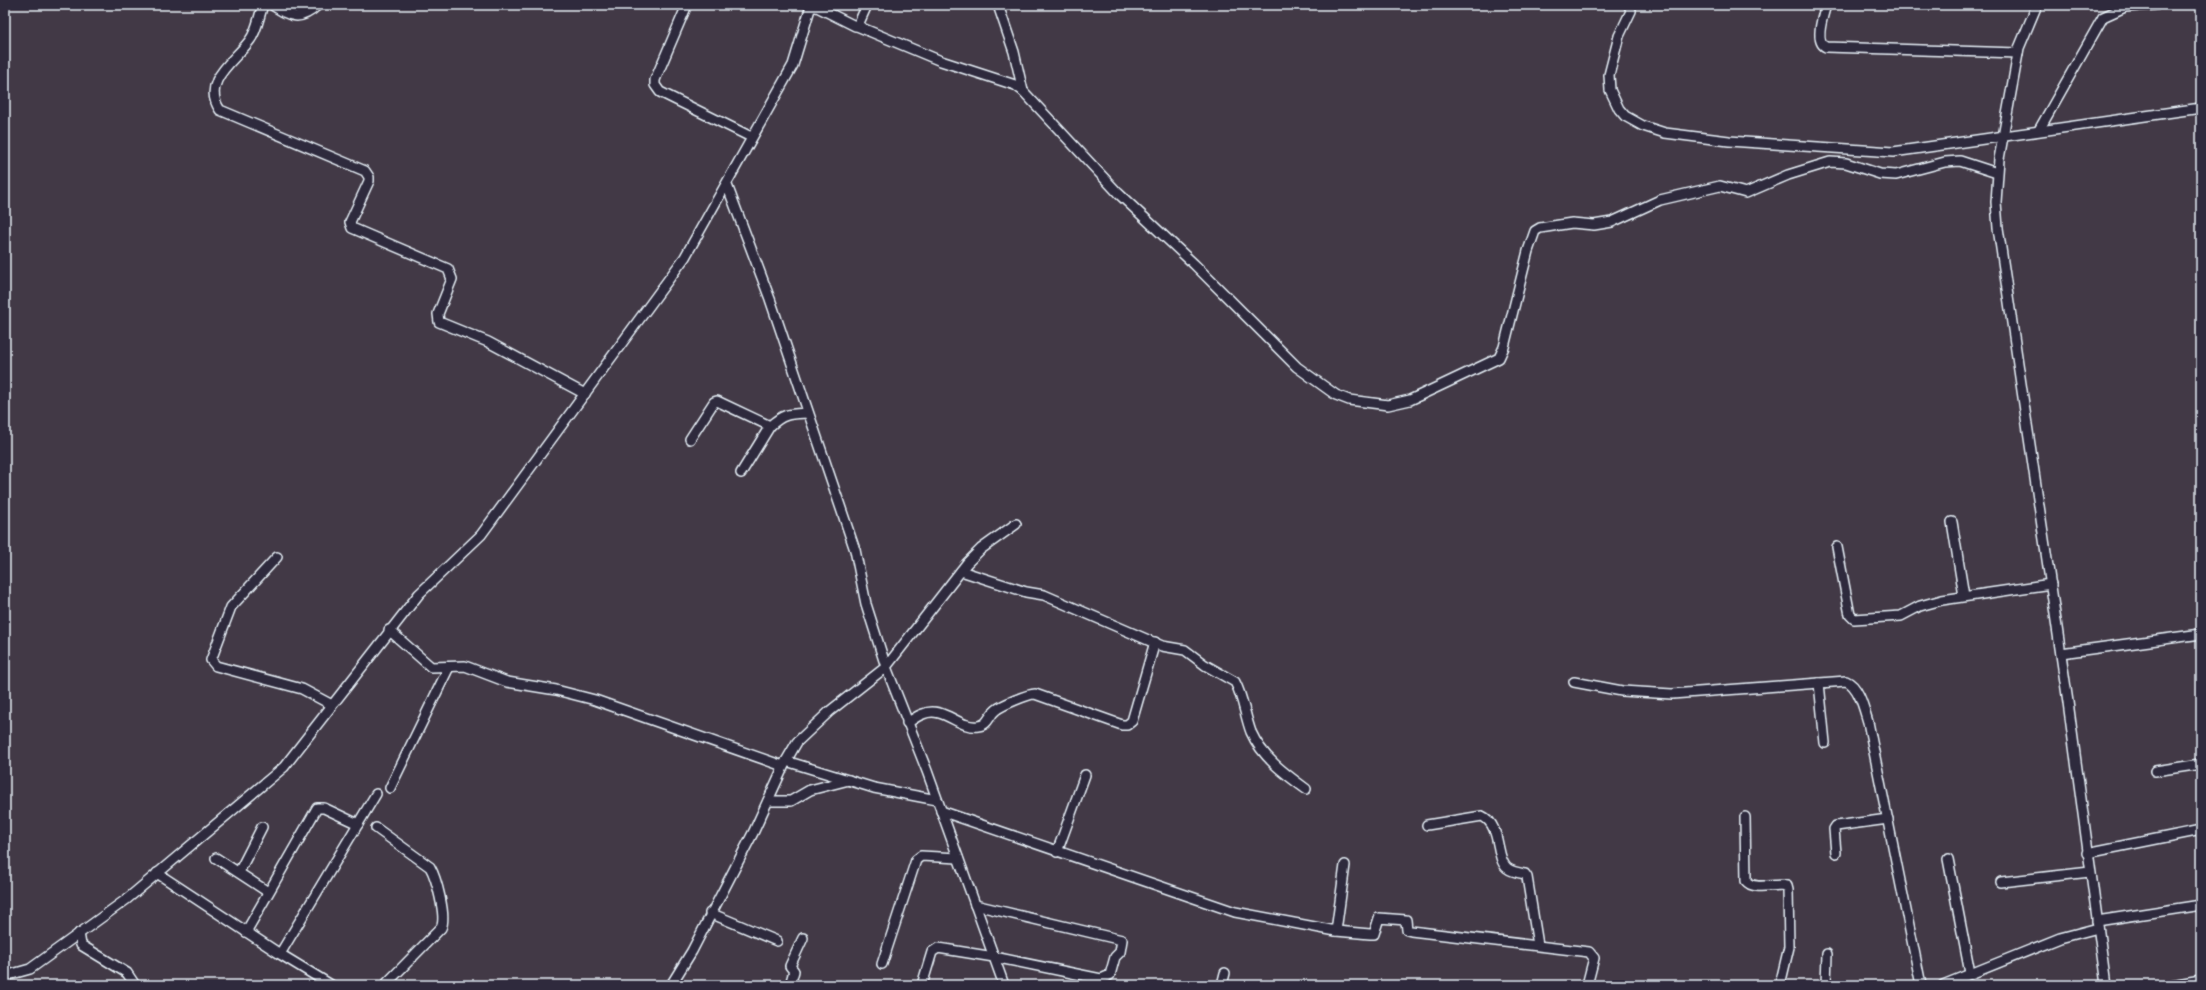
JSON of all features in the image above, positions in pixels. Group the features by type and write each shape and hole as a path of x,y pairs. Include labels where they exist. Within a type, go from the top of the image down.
{"street":[{"path":"263,5 251,39 219,74 216,84 216,98 220,110 365,172 369,177 369,181 350,222 352,228 448,269 452,279 438,314 440,322 488,342 585,394"},
{"path":"272,5 287,14 296,16 306,15 318,5"},
{"path":"688,5 656,80 655,86 660,92 751,137"},
{"path":"857,26 867,5"},
{"path":"998,5 1014,52 1023,91"},
{"path":"1629,5 1631,11 1620,36 1609,75 1609,85 1621,112 1652,130 1729,141 1893,152 2004,134 2201,108"},
{"path":"1826,5 1820,37 1821,42 1826,47 2018,53"},
{"path":"2037,5 2026,26 2018,53 1997,173 1996,202 1998,228 2061,653 2106,985"},
{"path":"2039,130 2103,17 2125,7 2156,5"},
{"path":"5,976 30,969 126,899 284,767 389,630 419,594 481,535 685,257 727,185 737,160 793,65 812,6 919,52 1014,85 1023,91 1118,193 1194,264 1297,367 1336,395 1364,403 1394,405 1410,400 1499,358 1504,347 1528,252 1535,231 1540,228 1572,222 1594,224 1612,222 1660,200 1720,186 1746,194 1788,174 1830,162 1846,163 1880,174 1896,175 1945,162 1960,161 1997,173"},
{"path":"727,185 770,299 855,550 866,604 886,667 937,800 1004,985"},
{"path":"690,439 712,405 717,401 770,426"},
{"path":"741,472 770,426 786,414 808,413"},
{"path":"1952,522 1964,596"},
{"path":"671,985 692,951 710,913 754,831 784,763 797,742 808,730 886,667 980,549 1016,524"},
{"path":"1837,547 1850,615 1854,619 1901,616 1927,603 1964,596 2050,584"},
{"path":"277,557 231,607 211,660 216,666 302,689 332,706"},
{"path":"961,571 1026,592 1044,595 1156,642 1185,650 1235,682 1252,732 1258,744 1279,769 1306,789"},
{"path":"389,630 430,667 474,668 508,682 556,690 620,707 784,763 888,792 937,800"},
{"path":"2061,653 2201,634"},
{"path":"907,723 928,712 941,713 969,726 980,726 987,722 995,710 1036,694 1122,725 1127,725 1132,721 1156,642"},
{"path":"390,788 450,667"},
{"path":"1574,682 1622,691 1652,694 1846,681 1853,686 1868,722 1921,985"},
{"path":"1819,683 1825,743"},
{"path":"2155,771 2201,764"},
{"path":"1057,852 1085,775"},
{"path":"768,801 791,801 810,790 849,780"},
{"path":"280,954 376,794"},
{"path":"246,932 317,808 324,808 358,824"},
{"path":"941,811 1234,912 1336,931 1374,934 1377,920 1382,917 1406,920 1407,930 1411,931 1589,952 1592,955 1594,962 1587,985"},
{"path":"1427,825 1482,816 1487,818 1492,825 1505,866 1511,871 1525,874 1527,877 1538,946"},
{"path":"1745,817 1746,881 1752,886 1787,886 1788,890 1789,947 1780,985"},
{"path":"1836,853 1834,830 1836,826 1888,819"},
{"path":"239,872 262,827"},
{"path":"376,828 430,867 434,874 443,918 441,928 385,985"},
{"path":"2087,853 2201,830"},
{"path":"882,964 916,860 921,856 958,858"},
{"path":"216,858 268,892"},
{"path":"1948,859 1970,973"},
{"path":"1336,931 1345,865"},
{"path":"2001,882 2090,872"},
{"path":"157,873 280,954 331,985"},
{"path":"922,985 934,949 994,957 1102,979 1110,975 1115,957 1120,953 1123,942 975,905"},
{"path":"1943,985 1970,973 2097,924 2201,905"},
{"path":"710,913 777,941"},
{"path":"79,933 81,945 127,972 135,985"},
{"path":"790,985 794,971 790,966 803,938"},
{"path":"1826,985 1827,954"},
{"path":"1222,985 1225,973"},
{"path":"2171,985 2201,980"}]}
